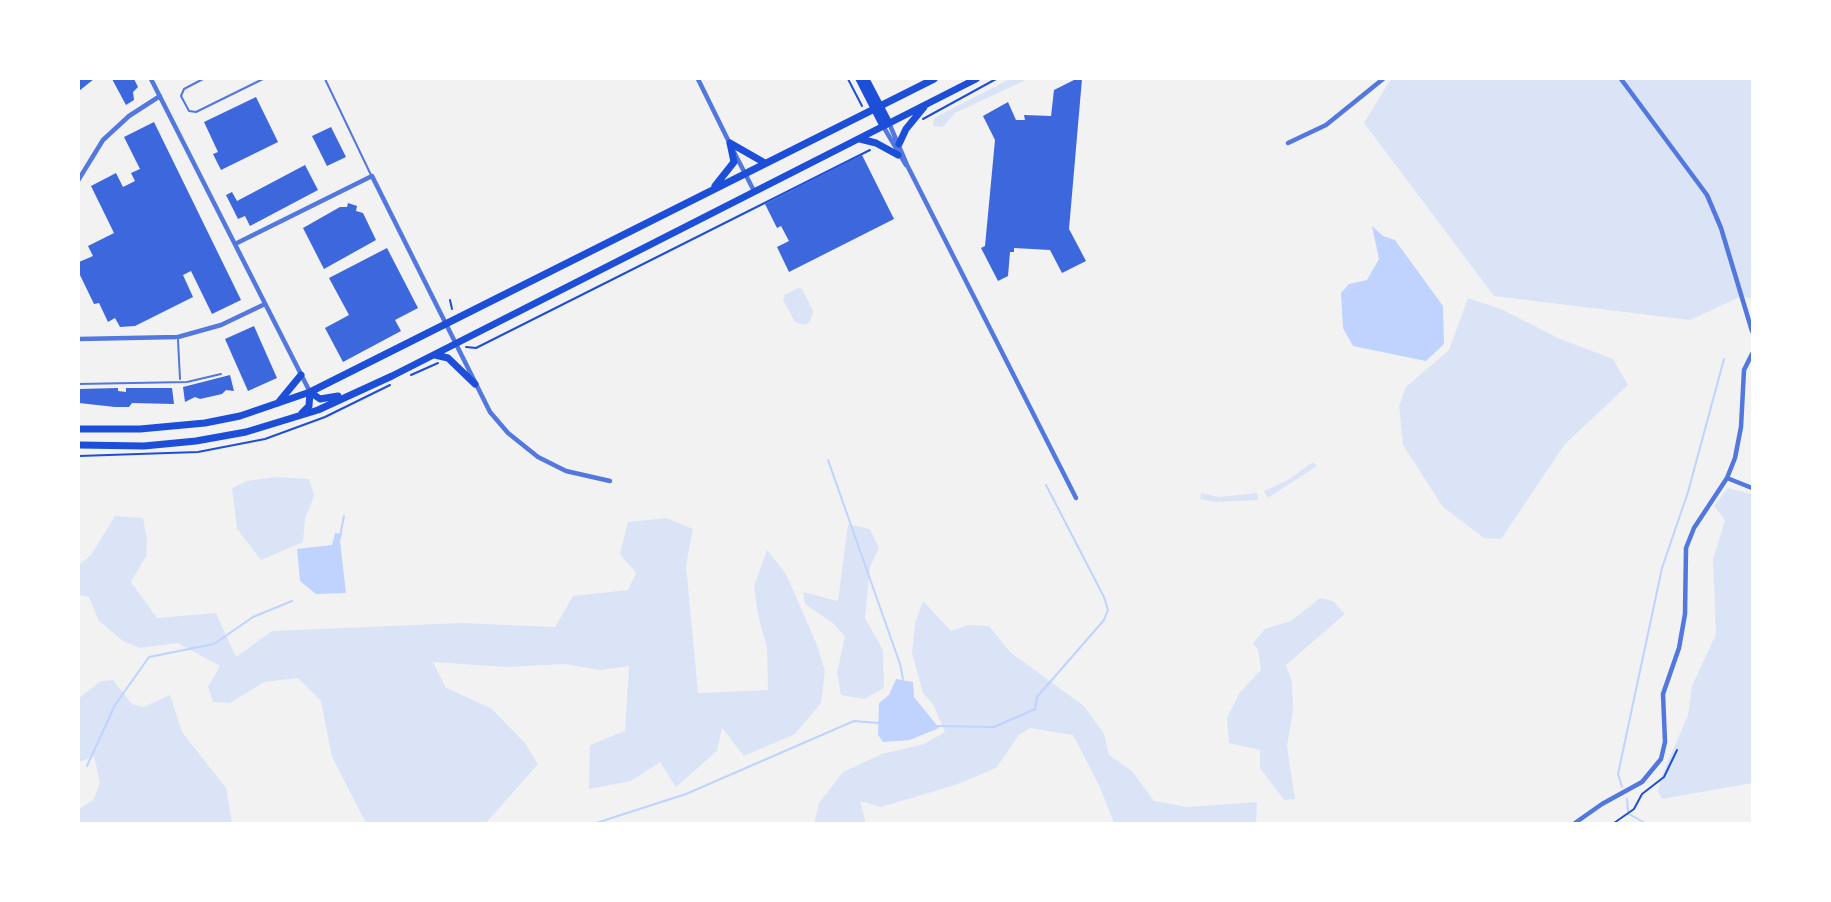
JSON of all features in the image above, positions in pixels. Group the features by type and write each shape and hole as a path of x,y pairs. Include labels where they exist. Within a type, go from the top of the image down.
{"main road":[{"path":"859,79 877,107"},
{"path":"866,79 886,125"},
{"path":"79,429 184,426 240,416 310,392 934,79"},
{"path":"79,445 144,446 195,441 289,420 369,387 976,79"},
{"path":"899,144 906,129 926,104"},
{"path":"859,139 876,143 898,155"},
{"path":"730,143 766,163"},
{"path":"707,193 731,170 734,157 730,143"},
{"path":"433,355 448,358 475,384"},
{"path":"275,406 302,375"},
{"path":"310,392 325,400 369,387"},
{"path":"289,420 307,409 310,392"}],"street":[{"path":"151,79 310,392"},
{"path":"698,79 754,192"},
{"path":"1288,142 1326,125 1383,79"},
{"path":"1621,79 1707,195 1721,228 1752,331"},
{"path":"79,180 103,140 129,116 160,96"},
{"path":"886,125 899,144 907,165 1076,498"},
{"path":"886,125 898,155 907,165"},
{"path":"235,244 372,176 475,384 499,423 538,457 566,471 610,481"},
{"path":"79,339 178,337 221,324 265,304"},
{"path":"1575,823 1602,803 1642,782 1661,759 1665,742 1663,694 1679,648 1685,614 1686,548 1694,528 1727,478 1740,437 1745,365 1752,354"},
{"path":"1727,478 1752,488"}],"lane":[{"path":"203,79 184,89 181,96 189,111 196,112 263,79"},
{"path":"325,79 372,176"},
{"path":"178,337 180,380"},
{"path":"79,384 128,385 180,380 187,382 221,374"}],"path":[{"path":"848,79 866,113"},
{"path":"918,122 996,79"},
{"path":"470,345 476,348 873,149"},
{"path":"450,300 452,309"},
{"path":"1614,823 1634,809 1642,794 1664,777 1677,750"}],"shaded area":[{"path":"1010,79 1028,79 955,113 943,127 933,126 934,118"},
{"path":"1391,79 1752,79 1752,299 1742,296 1690,320 1494,296 1364,123"},
{"path":"798,288 802,289 813,311 810,322 804,325 795,322 783,300 785,295"},
{"path":"1468,298 1501,309 1560,339 1613,359 1628,385 1565,444 1501,539 1484,538 1443,507 1403,445 1399,406 1406,387 1449,350"},
{"path":"1313,462 1317,466 1268,498 1264,491 1288,480"},
{"path":"275,477 309,479 314,496 305,519 303,542 261,560 237,529 232,488 247,481"},
{"path":"1728,488 1752,494 1752,783 1662,799 1658,791 1662,775 1688,715 1692,686 1716,634 1713,560 1725,520 1714,506"},
{"path":"1201,493 1219,497 1257,493 1258,500 1216,502 1200,499"},
{"path":"115,516 143,518 147,539 146,556 131,582 157,618 216,613 236,657 272,631 461,623 555,627 573,596 628,590 636,573 620,554 628,522 666,518 693,529 686,565 698,693 768,690 767,648 754,586 767,550 786,574 817,645 825,671 821,703 795,734 744,756 722,728 717,751 676,787 660,762 631,781 589,789 590,745 625,731 629,666 601,670 564,664 508,667 433,662 446,688 491,708 525,743 538,764 486,823 366,823 332,757 321,701 298,678 264,682 230,703 213,702 208,687 220,666 178,643 140,648 123,641 99,621 89,597 79,595 79,565 91,555"},
{"path":"848,524 870,529 879,548 870,567 865,618 883,650 884,688 864,699 841,695 837,672 845,637 834,624 805,604 803,592 838,601"},
{"path":"1320,598 1333,601 1345,614 1286,665 1292,682 1293,711 1287,746 1295,799 1284,800 1260,768 1260,750 1229,743 1227,718 1240,692 1261,670 1258,650 1253,643 1265,629 1291,621"},
{"path":"923,601 951,631 968,625 989,626 1010,652 1084,706 1104,734 1109,755 1132,771 1154,801 1187,807 1257,802 1256,823 1114,823 1099,785 1073,735 1030,728 1019,735 996,768 955,785 881,807 860,801 866,823 814,823 819,803 843,772 882,754 924,744 945,732 933,704 923,693 912,653 915,624"},
{"path":"113,680 132,704 143,707 170,695 182,732 226,788 232,823 79,823 79,809 94,799 100,783 94,756 79,762 79,698 101,681"}],"water":[{"path":"1372,226 1383,236 1395,240 1443,306 1444,344 1426,361 1353,346 1343,328 1341,293 1349,284 1367,280 1379,259"},
{"path":"335,533 342,534 340,541 346,593 316,594 300,581 297,549 332,545"},
{"path":"896,679 913,682 914,697 939,728 910,740 883,742 878,735 879,703 889,695"}],"building":[{"path":"79,79 94,79 79,91"},
{"path":"112,79 134,79 138,87 133,92 134,100 126,105"},
{"path":"1076,79 1082,79 1069,229 1086,261 1062,273 1050,250 1014,248 1014,252 1010,252 1008,276 998,281 981,248 985,246 995,140 983,116 1008,102 1016,120 1025,120 1024,115 1051,116 1054,90"},
{"path":"256,97 278,142 221,170 213,154 218,152 204,122"},
{"path":"154,122 241,300 212,314 191,271 183,275 193,297 135,326 120,327 115,318 108,322 99,303 94,304 79,273 79,262 93,256 88,246 114,233 91,186 116,173 123,187 135,181 131,173 140,169 124,137"},
{"path":"331,127 346,157 327,166 312,136"},
{"path":"862,155 894,219 789,272 777,247 789,241 781,226 777,228 765,204"},
{"path":"305,165 318,190 250,226 245,216 238,219 226,195 232,192 237,201"},
{"path":"348,203 357,206 356,211 363,213 376,240 324,269 303,228 340,207 347,207"},
{"path":"387,248 418,308 395,320 401,331 343,362 325,328 349,315 329,278"},
{"path":"254,326 277,378 248,391 225,339"},
{"path":"230,375 234,391 226,390 222,394 200,399 195,397 185,402 183,387"},
{"path":"118,388 118,391 126,392 126,388 172,388 174,404 132,403 129,407 115,407 79,403 79,389"}],"waterway":[{"path":"1622,787 1618,774 1662,568 1688,492 1724,359"},
{"path":"828,460 903,679"},
{"path":"937,726 994,727 1035,709 1037,697 1104,620 1108,610 1104,597 1046,485"},
{"path":"340,536 344,516"},
{"path":"87,766 115,705 149,657 214,644 253,617 292,601"},
{"path":"596,823 686,794 854,721 879,723"},
{"path":"1627,799 1628,811"},
{"path":"1629,814 1645,823"}]}
